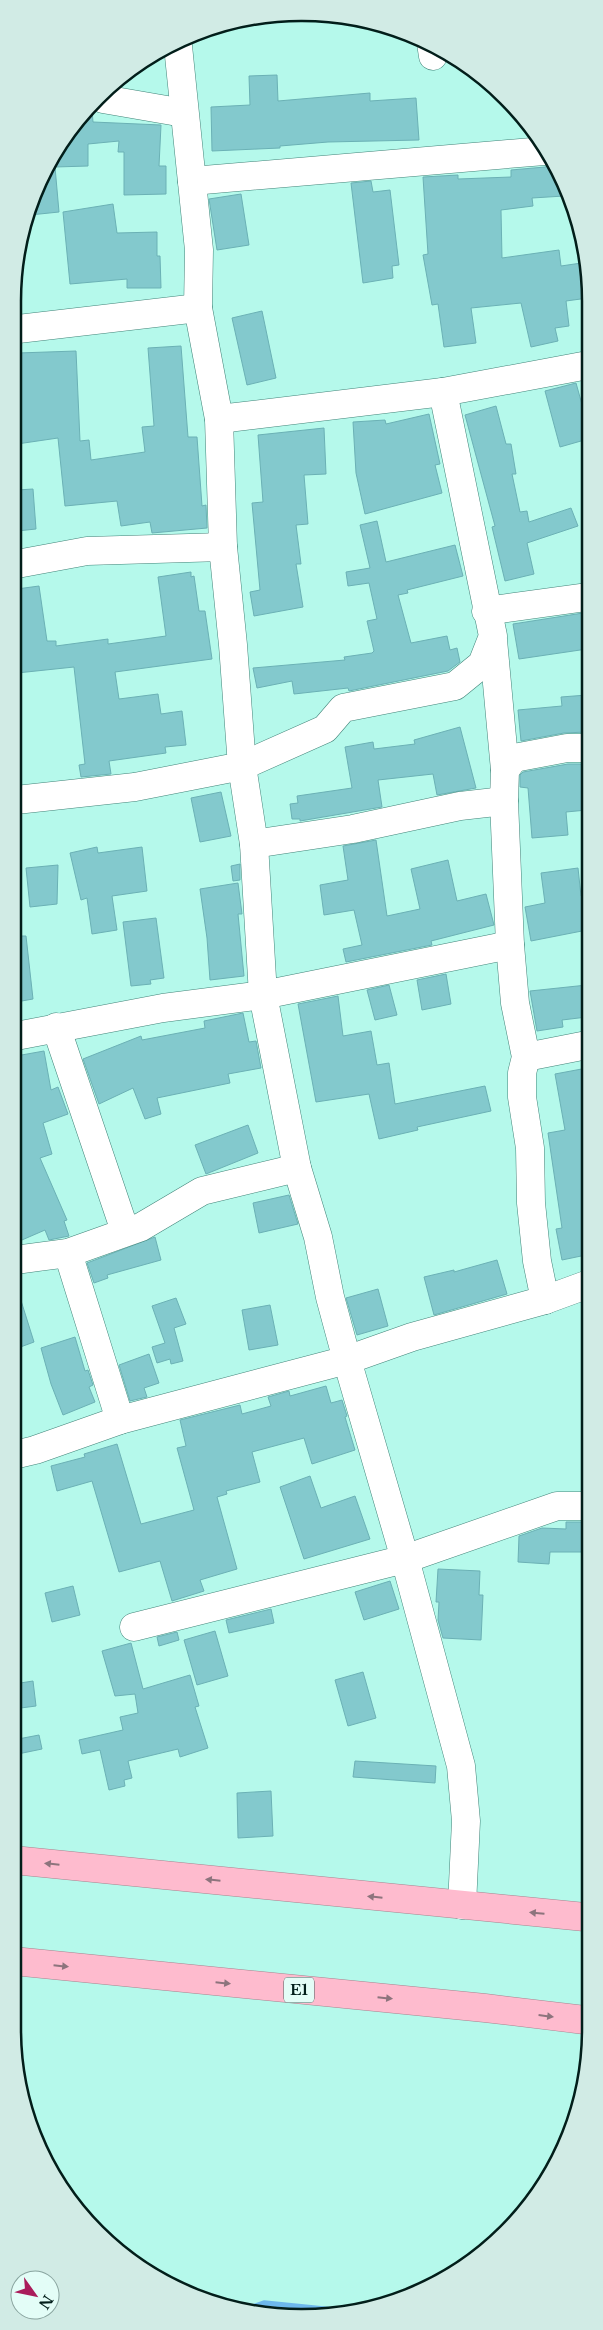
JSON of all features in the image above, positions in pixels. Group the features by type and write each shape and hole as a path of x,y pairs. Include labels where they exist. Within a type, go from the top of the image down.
{"highway":[{"path":"21,1861 582,1917"},
{"name":"E1","path":"21,1962 485,2008 582,2020"}],"street":[{"path":"178,50 199,250 198,308 219,418 223,547 242,766 254,844 264,995 297,1168 318,1238 330,1297 347,1360 405,1559 461,1766 466,1822 462,1905"},
{"path":"106,101 184,114"},
{"path":"192,181 538,151"},
{"path":"21,329 198,308"},
{"path":"219,418 443,392 582,366"},
{"path":"443,392 489,623 505,770 504,801 510,945 515,1003 526,1057 522,1073 522,1097 530,1148 531,1203 537,1261 545,1300"},
{"path":"21,563 87,551 223,547"},
{"path":"489,623 582,599"},
{"path":"21,799 135,786 242,766 324,730 344,708 455,686 482,664 489,623"},
{"path":"505,770 514,758 567,748 582,748"},
{"path":"254,844 353,829 460,806 504,801"},
{"path":"21,1035 163,1008 264,995 510,945"},
{"path":"56,1027 126,1230"},
{"path":"526,1057 582,1045"},
{"path":"21,1259 68,1253 126,1230 141,1227 202,1191 297,1168"},
{"path":"68,1253 120,1420"},
{"path":"21,1453 120,1420 347,1360 412,1337 545,1300 582,1286"},
{"path":"134,1627 405,1559 557,1506 582,1506"}],"building":[{"path":"277,75 278,101 370,93 370,101 416,98 419,140 328,142 280,146 280,148 212,151 211,107 250,105 249,76"},
{"path":"92,115 93,122 161,125 159,166 166,166 166,194 124,195 124,152 118,152 119,141 88,144 88,166 56,167 68,146"},
{"path":"547,166 561,196 532,198 533,206 501,210 502,258 559,250 561,266 579,263 582,299 566,301 569,326 555,328 558,341 531,347 521,303 471,308 476,343 444,347 438,304 432,305 423,255 428,254 423,177 458,175 458,179 511,177 511,170"},
{"path":"55,168 59,212 35,214"},
{"path":"371,181 373,192 390,190 399,265 392,266 393,278 363,283 351,183"},
{"path":"241,194 249,245 217,250 209,199"},
{"path":"113,204 117,233 157,232 157,256 160,256 161,288 127,288 127,279 70,284 63,212"},
{"path":"262,311 276,378 247,385 232,318"},
{"path":"181,346 188,437 197,437 202,506 206,505 207,528 152,533 150,522 121,526 117,501 65,506 58,438 21,443 21,353 76,351 80,441 89,440 91,460 145,452 142,427 154,426 148,348"},
{"path":"576,383 582,404 582,441 560,447 545,391"},
{"path":"496,406 506,444 511,444 516,474 512,474 520,512 527,511 529,522 571,508 578,526 527,543 534,574 505,581 492,527 495,526 465,415"},
{"path":"429,414 440,464 435,465 442,493 365,514 356,473 353,422 385,420 386,424"},
{"path":"324,428 326,474 304,475 308,524 296,525 301,564 296,564 303,607 254,616 250,592 260,590 252,503 263,502 258,435"},
{"path":"33,489 36,529 21,531 21,490"},
{"path":"377,521 386,562 455,545 463,576 407,590 408,593 398,595 411,643 447,636 450,650 457,648 460,662 448,671 349,691 348,688 294,694 292,681 257,688 253,668 345,660 344,657 372,653 374,651 367,621 377,619 369,583 348,586 346,572 370,568 360,525"},
{"path":"191,572 191,577 194,576 199,611 205,611 212,659 115,672 119,699 158,694 161,714 182,711 186,745 165,747 166,753 109,761 111,774 81,777 79,765 85,764 74,667 21,673 21,588 39,586 47,641 56,641 56,646 108,639 108,644 166,636 158,577"},
{"path":"582,613 582,650 519,659 513,624"},
{"path":"582,695 582,732 564,733 521,741 518,710 562,706 561,697"},
{"path":"460,727 476,788 437,795 433,774 378,780 382,807 300,821 300,819 292,819 290,804 298,803 297,796 352,788 345,747 373,742 374,749 415,744 414,740"},
{"path":"568,764 582,764 582,810 566,812 568,835 532,838 528,788 520,787 520,775 523,772"},
{"path":"221,792 231,836 200,842 191,798"},
{"path":"376,840 387,916 420,909 411,869 448,860 457,901 486,894 494,925 431,941 432,945 346,962 343,949 362,945 354,910 324,915 320,885 348,880 343,846"},
{"path":"97,847 98,853 142,847 147,891 112,896 117,930 92,934 87,898 81,900 70,853"},
{"path":"240,864 240,880 233,881 231,866"},
{"path":"58,865 57,904 30,907 26,868"},
{"path":"578,868 582,896 582,931 531,941 525,907 545,903 541,873"},
{"path":"238,883 242,914 238,914 244,976 210,980 207,938 200,889"},
{"path":"156,918 164,978 150,980 151,984 131,986 123,922"},
{"path":"21,936 26,936 33,999 21,1001"},
{"path":"446,974 451,1004 422,1010 417,980"},
{"path":"389,985 397,1015 375,1020 367,990"},
{"path":"582,986 582,1018 562,1020 563,1027 537,1031 530,991"},
{"path":"338,996 343,1036 371,1031 377,1065 389,1063 395,1104 485,1086 491,1111 417,1127 418,1130 379,1139 369,1094 316,1102 298,1004"},
{"path":"243,1013 249,1042 256,1041 261,1068 228,1074 230,1083 157,1098 161,1114 145,1119 133,1088 99,1104 83,1059 141,1036 142,1040 205,1028 204,1021"},
{"path":"44,1051 51,1090 58,1087 68,1114 43,1123 52,1154 40,1158 67,1220 64,1221 69,1236 49,1240 45,1230 21,1240 21,1055"},
{"path":"582,1069 582,1256 562,1260 556,1229 562,1228 548,1133 565,1130 555,1074"},
{"path":"248,1125 258,1153 206,1174 195,1145"},
{"path":"289,1195 298,1224 259,1233 253,1203"},
{"path":"155,1237 161,1260 107,1275 108,1278 94,1283 87,1263"},
{"path":"497,1260 507,1294 434,1315 424,1277 454,1270 454,1272"},
{"path":"378,1289 388,1326 357,1335 346,1298"},
{"path":"176,1298 186,1324 174,1328 183,1361 171,1364 170,1359 157,1363 152,1347 165,1343 152,1306"},
{"path":"21,1301 34,1342 21,1347"},
{"path":"270,1305 278,1345 249,1350 242,1310"},
{"path":"75,1337 85,1371 88,1370 93,1385 89,1387 95,1402 63,1415 51,1384 41,1348"},
{"path":"149,1354 159,1383 144,1388 147,1397 130,1401 119,1365"},
{"path":"326,1386 331,1403 342,1400 355,1450 312,1464 304,1438 252,1452 260,1482 226,1491 227,1494 217,1497 237,1569 200,1580 204,1591 172,1601 160,1561 119,1572 92,1481 57,1491 51,1466 85,1457 84,1454 117,1444 141,1524 194,1510 177,1448 186,1446 180,1420 240,1405 242,1414 271,1406 268,1397 289,1391 290,1396"},
{"path":"310,1476 321,1508 355,1496 370,1539 304,1559 280,1487"},
{"path":"566,1522 582,1522 582,1552 550,1552 549,1564 518,1562 519,1536 542,1528 566,1529"},
{"path":"438,1569 480,1571 479,1595 483,1595 481,1640 443,1638 438,1620 439,1602 436,1602"},
{"path":"390,1581 399,1609 364,1620 355,1592"},
{"path":"73,1586 80,1615 52,1622 45,1593"},
{"path":"271,1609 274,1623 229,1633 226,1620"},
{"path":"215,1631 228,1676 197,1685 184,1640"},
{"path":"177,1632 179,1640 159,1646 157,1637"},
{"path":"131,1643 143,1689 190,1675 199,1706 195,1707 208,1748 180,1757 178,1749 128,1761 132,1778 124,1780 125,1786 109,1790 100,1750 82,1754 79,1740 123,1730 120,1717 138,1713 135,1694 115,1696 102,1651"},
{"path":"363,1672 376,1718 348,1726 335,1680"},
{"path":"33,1681 36,1706 21,1708 21,1683"},
{"path":"39,1735 42,1749 21,1753 21,1738"},
{"path":"355,1761 436,1766 435,1783 353,1777"},
{"path":"271,1791 273,1836 238,1838 237,1793"}],"waterway":[{"path":"259,2305 264,2303 316,2308"}]}
